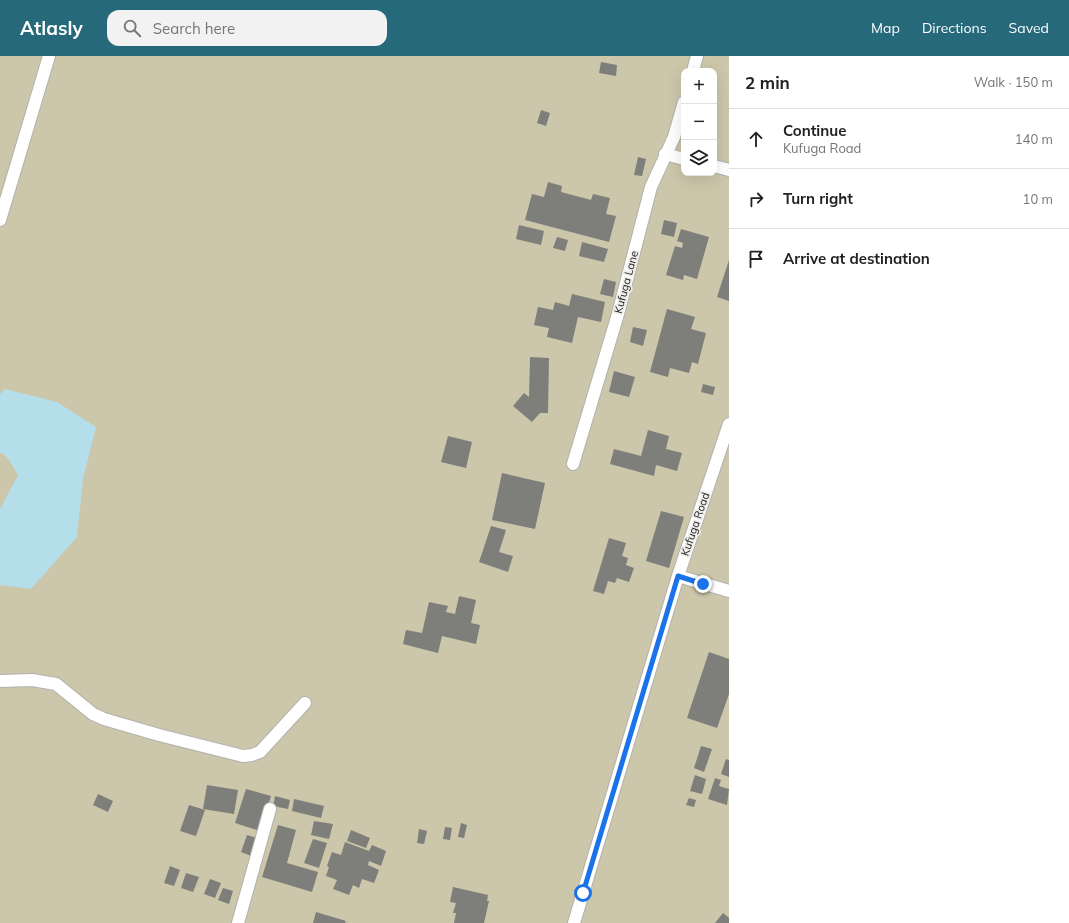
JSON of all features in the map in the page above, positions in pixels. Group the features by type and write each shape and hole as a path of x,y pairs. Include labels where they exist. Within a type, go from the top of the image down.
{"street":[{"path":"0,220 49,56"},
{"path":"694,68 697,56"},
{"name":"Kufuga Lane","path":"573,464 618,314 650,187 674,137 683,104"},
{"path":"665,154 681,158"},
{"path":"717,167 729,170"},
{"name":"Kufuga Road","path":"574,923 678,576 729,424"},
{"path":"678,576 729,591"},
{"path":"0,681 32,680 56,684 93,714 104,719 159,735 243,756 260,752 305,703"},
{"path":"238,923 270,809"}],"shaded area":[{"path":"0,56 729,56 729,923 0,923"}],"water":[{"path":"5,389 57,402 96,427 83,479 77,537 31,589 0,585 0,509 18,475 7,457 0,452 0,394"}],"building":[{"path":"601,62 617,65 616,76 599,73"},
{"path":"541,110 550,113 546,126 537,123"},
{"path":"638,157 646,159 642,176 634,175"},
{"path":"548,182 562,186 561,192 591,200 593,194 610,198 606,214 616,216 609,242 525,220 532,194 544,197"},
{"path":"664,220 677,223 674,237 661,234"},
{"path":"519,225 544,231 541,245 516,239"},
{"path":"681,229 709,237 697,279 684,275 683,280 666,275 675,246 682,248 683,243 677,241"},
{"path":"557,237 568,240 565,251 553,248"},
{"path":"582,242 608,249 604,262 579,256"},
{"path":"729,260 729,301 717,297"},
{"path":"604,279 616,282 613,297 600,294"},
{"path":"572,294 605,302 601,322 578,317 572,343 547,337 549,328 534,325 538,307 553,310 555,302 569,306"},
{"path":"667,309 695,317 691,329 706,333 698,364 692,362 689,373 670,368 668,377 650,372"},
{"path":"633,327 647,330 643,346 630,342"},
{"path":"530,357 549,358 548,413 540,413 532,422 513,406 524,393 529,397"},
{"path":"614,371 635,377 629,397 609,392"},
{"path":"703,384 715,387 713,395 701,392"},
{"path":"648,430 669,436 666,449 682,453 677,471 656,465 654,476 610,464 614,449 641,456"},
{"path":"448,436 472,442 466,468 441,462"},
{"path":"502,473 545,483 535,529 492,520"},
{"path":"661,511 684,517 669,568 646,561"},
{"path":"491,526 506,530 499,552 513,556 508,572 479,562"},
{"path":"609,538 626,543 622,556 628,558 626,565 634,568 629,582 617,578 615,583 608,581 604,594 593,591"},
{"path":"459,596 476,600 471,623 480,625 476,644 442,636 438,653 403,644 406,630 422,633 429,602 448,606 446,612 455,614"},
{"path":"709,652 729,659 729,694 717,728 687,718"},
{"path":"701,746 712,749 704,772 694,768"},
{"path":"726,759 729,760 729,777 721,774"},
{"path":"695,775 706,779 702,794 690,791"},
{"path":"715,778 721,780 719,786 729,789 727,805 708,799"},
{"path":"207,785 238,790 234,814 203,809"},
{"path":"246,789 271,796 260,831 235,823"},
{"path":"98,794 113,801 108,812 93,805"},
{"path":"275,796 290,800 288,809 273,806"},
{"path":"689,798 696,800 694,807 686,805"},
{"path":"294,799 324,806 321,818 292,811"},
{"path":"189,805 205,810 196,836 180,831"},
{"path":"314,821 333,824 329,839 311,835"},
{"path":"461,823 467,825 464,838 458,837"},
{"path":"278,825 296,830 287,863 318,872 312,892 262,877"},
{"path":"445,827 452,828 450,840 443,839"},
{"path":"419,829 427,831 424,844 417,843"},
{"path":"351,830 370,838 366,848 347,841"},
{"path":"247,835 260,839 254,857 241,852"},
{"path":"313,839 327,843 319,868 304,863"},
{"path":"345,842 369,851 372,845 386,851 381,866 369,861 368,865 379,870 374,883 362,879 359,888 353,885 349,895 333,889 337,880 326,876 329,867 327,866 332,852 341,855"},
{"path":"170,866 180,870 174,886 164,883"},
{"path":"186,873 199,877 193,892 181,888"},
{"path":"210,879 221,883 215,898 204,894"},
{"path":"453,887 488,895 487,901 489,901 484,923 454,923 456,913 453,913 456,903 450,902"},
{"path":"223,888 233,891 229,904 218,900"},
{"path":"316,912 346,921 345,923 313,923"},
{"path":"723,913 729,918 729,923 715,923"}],"route":[{"path":"583,893 678,576 703,584"}]}
